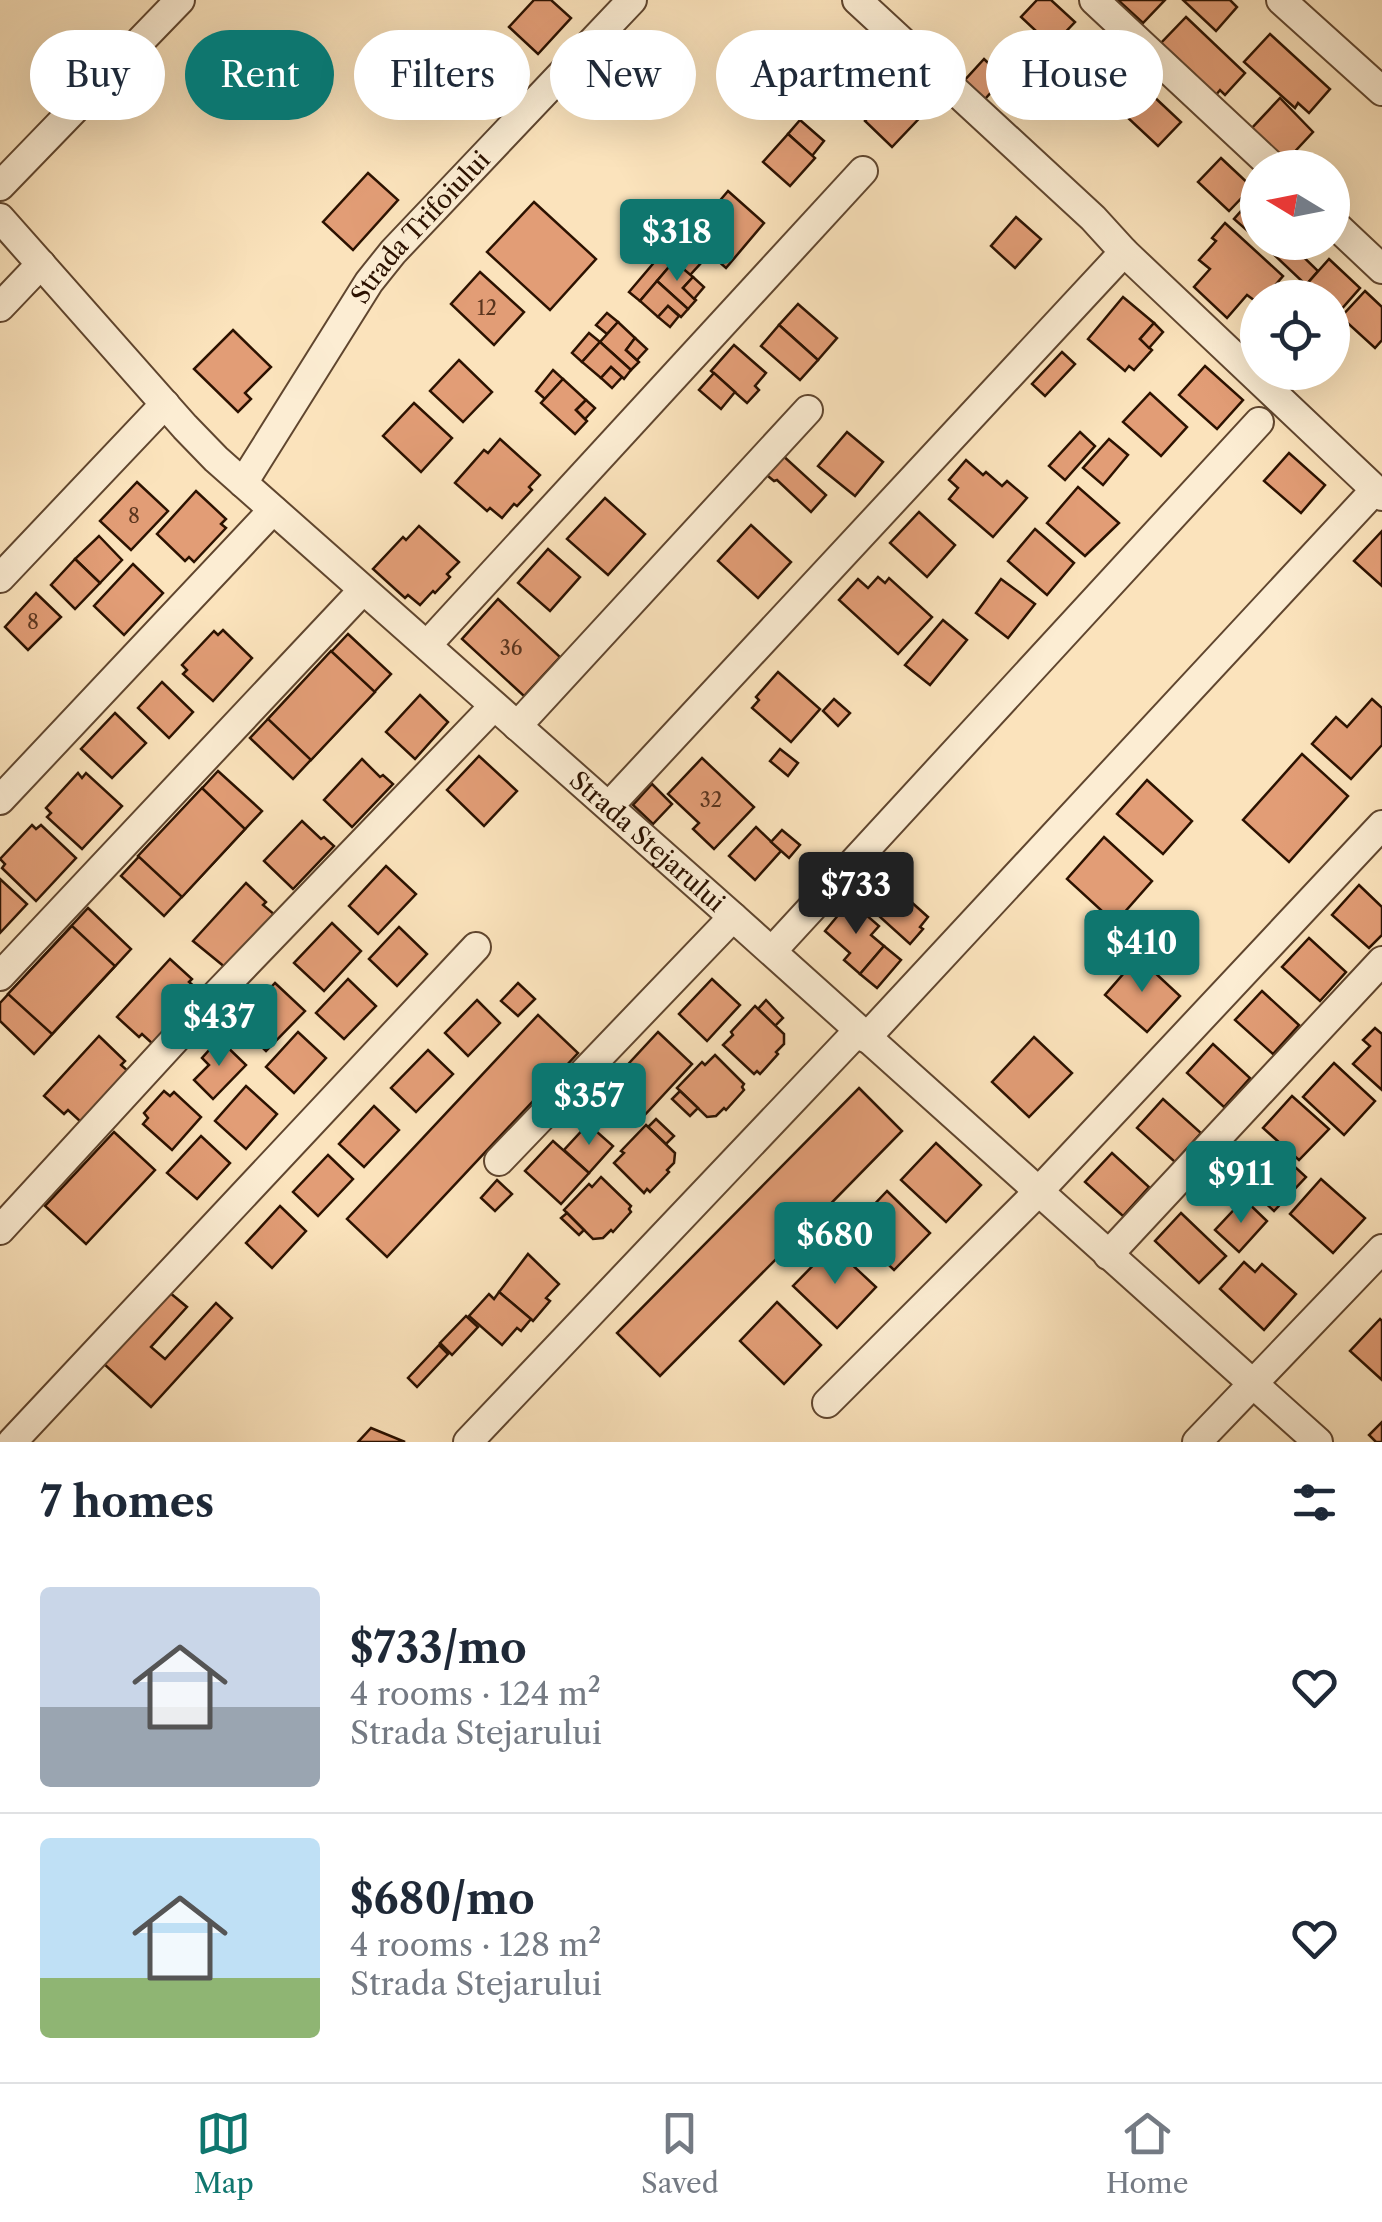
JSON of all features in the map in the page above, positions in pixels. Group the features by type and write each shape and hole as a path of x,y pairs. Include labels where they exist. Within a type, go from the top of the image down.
{"street":[{"path":"0,186 180,0"},
{"name":"Strada Trifoiului","path":"243,483 369,282 393,252 632,0"},
{"path":"468,1442 1379,493 1124,252 1093,218 857,0"},
{"path":"1094,0 1255,150"},
{"path":"1281,0 1382,91"},
{"path":"427,645 863,171"},
{"name":"Strada Stejarului","path":"0,218 216,459 734,917 1318,1442"},
{"path":"1350,239 1382,268"},
{"path":"609,806 1124,252"},
{"path":"0,306 41,264"},
{"path":"0,578 165,404"},
{"path":"517,726 808,410"},
{"path":"772,951 1258,422"},
{"path":"0,800 273,510"},
{"path":"0,976 363,590"},
{"path":"0,1230 213,998 494,706"},
{"path":"826,1403 1038,1192 1382,826"},
{"path":"498,1161 734,917"},
{"path":"12,1442 476,947"},
{"path":"1108,1255 1382,961"},
{"path":"1198,1442 1382,1249"}],"building":[{"path":"534,0 551,0 571,18 560,30 550,30 550,41 538,54 530,47 530,30 509,27"},
{"path":"1037,0 1051,0 1075,22 1067,30 1035,30 1021,17"},
{"path":"1118,0 1165,0 1143,23"},
{"path":"1183,0 1230,0 1237,7 1216,31"},
{"path":"1186,17 1245,73 1225,95 1220,90 1216,95 1163,41"},
{"path":"1270,34 1330,89 1309,113 1298,103 1295,108 1244,62"},
{"path":"986,61 985,99 966,83"},
{"path":"1280,98 1313,132 1296,150 1274,150 1251,129"},
{"path":"1163,105 1181,122 1158,146 1130,120 1163,120"},
{"path":"800,120 824,141 812,156 788,134"},
{"path":"866,120 918,120 892,147"},
{"path":"788,134 815,158 790,186 763,162"},
{"path":"1221,158 1240,176 1240,200 1229,211 1198,182"},
{"path":"368,173 398,200 353,250 323,222"},
{"path":"728,191 764,223 726,268 690,236"},
{"path":"534,202 596,259 550,310 487,252"},
{"path":"1016,217 1041,239 1015,268 991,246"},
{"path":"1225,223 1240,237 1240,260 1265,260 1283,276 1280,280 1240,280 1240,303 1227,318 1194,287 1210,269 1199,260 1216,241 1212,238"},
{"path":"674,240 701,263 690,275 663,252"},
{"path":"663,252 674,261 640,301 629,292"},
{"path":"1280,260 1307,260 1318,271 1310,280 1301,280"},
{"path":"1330,260 1360,288 1350,299 1350,280 1310,280"},
{"path":"674,261 693,277 683,288 696,300 688,309 657,281"},
{"path":"480,272 524,312 494,345 451,304"},
{"path":"693,277 704,287 694,299 683,288"},
{"path":"657,281 688,309 681,317 668,306 658,317 640,301"},
{"path":"1365,291 1382,307 1382,340 1375,348 1350,325 1350,307"},
{"path":"1123,297 1154,323 1140,339 1152,350 1134,370 1129,366 1125,371 1088,339"},
{"path":"798,304 837,338 818,360 779,325"},
{"path":"668,306 679,316 670,327 658,317"},
{"path":"607,313 618,322 607,334 596,325"},
{"path":"618,322 635,338 626,350 639,362 631,370 600,342"},
{"path":"1154,323 1163,332 1149,348 1140,339"},
{"path":"779,325 818,360 800,380 761,346"},
{"path":"233,330 271,367 245,393 251,399 238,412 194,369"},
{"path":"589,333 600,342 582,362 572,353"},
{"path":"635,338 647,349 637,360 626,350"},
{"path":"600,342 631,370 624,379 611,367 601,378 582,362"},
{"path":"734,345 766,373 755,386 759,390 747,403 711,371"},
{"path":"1062,352 1075,364 1045,396 1032,384"},
{"path":"459,360 492,392 463,422 430,391"},
{"path":"1205,366 1243,400 1217,429 1179,395"},
{"path":"611,367 622,377 612,388 601,378"},
{"path":"553,370 563,379 545,399 536,391"},
{"path":"714,373 735,392 721,409 699,390"},
{"path":"563,379 586,400 576,410 587,421 575,434 541,403"},
{"path":"1150,393 1187,427 1161,456 1123,422"},
{"path":"586,400 595,408 585,419 576,410"},
{"path":"414,403 452,438 421,472 383,436"},
{"path":"847,432 883,462 855,496 818,466"},
{"path":"1080,432 1095,446 1065,480 1049,466"},
{"path":"500,439 540,475 529,487 532,490 502,518 490,508 487,511 455,483 484,450 488,453"},
{"path":"1109,439 1128,455 1103,485 1083,468"},
{"path":"780,453 826,495 811,512 763,472"},
{"path":"1289,453 1325,485 1301,513 1264,481"},
{"path":"966,460 1002,486 1007,481 1027,498 993,537 949,499 958,488 949,480"},
{"path":"137,482 168,511 131,550 100,521"},
{"path":"1078,487 1119,523 1085,556 1047,523"},
{"path":"196,491 226,519 221,524 226,528 194,562 189,557 185,561 157,534"},
{"path":"605,498 645,534 608,575 567,539"},
{"path":"919,512 955,545 927,577 890,543"},
{"path":"751,525 791,562 758,598 718,561"},
{"path":"419,526 459,562 447,574 450,577 420,605 408,595 405,598 373,569"},
{"path":"1035,529 1074,563 1047,595 1008,561"},
{"path":"1382,531 1382,586 1354,561"},
{"path":"99,536 122,560 100,583 75,559"},
{"path":"548,549 580,577 550,611 518,583"},
{"path":"75,559 100,583 75,609 51,585"},
{"path":"133,564 163,593 124,635 94,606"},
{"path":"878,577 885,583 889,578 932,617 898,654 839,600 858,579 868,588"},
{"path":"1001,579 1035,604 1008,638 976,613"},
{"path":"36,593 61,617 28,650 5,627"},
{"path":"498,599 560,657 524,696 462,639"},
{"path":"943,620 967,640 930,685 905,665"},
{"path":"223,630 252,658 213,701 183,674 187,670 182,665 214,631 218,635"},
{"path":"348,634 391,674 293,779 250,738"},
{"path":"331,651 375,692 311,760 268,719"},
{"path":"778,672 820,709 791,742 752,708 759,700 756,697"},
{"path":"162,682 193,712 169,738 138,708"},
{"path":"420,695 448,722 415,759 386,732"},
{"path":"834,699 850,713 838,726 823,711"},
{"path":"1372,699 1382,708 1382,745 1351,779 1312,744 1336,717 1347,727"},
{"path":"115,713 146,743 112,778 81,749"},
{"path":"780,749 798,763 788,776 770,761"},
{"path":"1302,754 1348,796 1289,862 1243,820"},
{"path":"479,756 517,791 484,826 447,790"},
{"path":"702,758 754,807 714,849 693,829 699,823 668,794"},
{"path":"362,759 393,784 352,827 324,800"},
{"path":"218,771 262,811 164,916 121,876"},
{"path":"78,773 82,778 86,773 122,806 82,849 47,817 51,813 46,808"},
{"path":"1147,780 1192,821 1163,854 1117,814"},
{"path":"652,784 672,804 653,824 633,805"},
{"path":"202,788 245,829 182,897 138,856"},
{"path":"302,821 334,846 293,889 264,861"},
{"path":"32,825 36,829 41,825 76,858 36,901 2,868 5,864 0,859"},
{"path":"756,827 781,851 755,880 729,856"},
{"path":"782,830 800,845 789,858 771,842"},
{"path":"1104,837 1152,881 1115,923 1067,879"},
{"path":"386,866 416,894 378,934 349,906"},
{"path":"0,879 27,904 0,933"},
{"path":"246,883 275,915 226,968 193,941"},
{"path":"890,883 928,917 910,944 869,907"},
{"path":"1359,885 1382,907 1382,935 1369,948 1332,915"},
{"path":"850,901 879,926 871,935 884,946 860,974 844,960 850,953 825,931"},
{"path":"88,908 131,949 34,1054 0,1021 0,1003"},
{"path":"332,923 361,951 324,991 294,963"},
{"path":"72,926 115,966 52,1034 8,994"},
{"path":"399,927 427,954 397,986 369,959"},
{"path":"1309,938 1346,972 1320,1001 1282,967"},
{"path":"884,946 901,960 877,988 860,974"},
{"path":"1138,957 1180,996 1147,1032 1105,995"},
{"path":"170,959 202,993 154,1045 117,1017"},
{"path":"348,979 376,1006 344,1039 316,1013"},
{"path":"712,979 740,1005 707,1041 679,1014"},
{"path":"275,983 305,1011 266,1051 237,1023"},
{"path":"518,983 535,999 518,1016 501,1001"},
{"path":"1262,991 1299,1025 1273,1054 1235,1020"},
{"path":"477,1000 500,1023 468,1056 445,1033"},
{"path":"766,1000 783,1018 775,1026 758,1009"},
{"path":"755,1006 784,1034 778,1054 760,1074 754,1074 723,1045"},
{"path":"538,1015 578,1053 387,1257 347,1219"},
{"path":"1375,1028 1382,1034 1382,1090 1353,1064 1370,1046 1363,1040"},
{"path":"298,1032 326,1058 294,1093 266,1067"},
{"path":"658,1032 692,1064 641,1119 607,1087"},
{"path":"99,1036 125,1061 121,1065 128,1071 81,1122 68,1110 64,1114 44,1096"},
{"path":"1034,1037 1072,1073 1029,1117 992,1082"},
{"path":"219,1039 246,1065 213,1099 194,1080 209,1065 202,1058"},
{"path":"1213,1044 1250,1078 1224,1107 1187,1073"},
{"path":"428,1050 453,1074 416,1112 391,1088"},
{"path":"715,1055 744,1084 744,1090 726,1110 707,1117 677,1088 702,1062 705,1065"},
{"path":"1334,1063 1375,1101 1344,1135 1303,1097"},
{"path":"246,1086 277,1114 246,1149 215,1121"},
{"path":"859,1088 902,1131 798,1237 806,1245 789,1263 781,1254 660,1376 617,1333"},
{"path":"164,1091 170,1096 174,1092 201,1117 172,1150 143,1124 148,1118 144,1113"},
{"path":"680,1091 698,1108 690,1116 672,1099"},
{"path":"1292,1096 1329,1129 1299,1160 1263,1128"},
{"path":"1163,1099 1201,1133 1175,1162 1137,1128"},
{"path":"374,1106 399,1130 364,1167 339,1144"},
{"path":"656,1119 674,1136 666,1144 648,1127"},
{"path":"588,1124 613,1146 589,1173 564,1150"},
{"path":"646,1125 675,1153 669,1172 650,1192 647,1189 644,1193 614,1163"},
{"path":"114,1132 155,1170 86,1244 45,1206"},
{"path":"201,1136 230,1163 197,1199 167,1173"},
{"path":"553,1141 589,1173 561,1204 525,1171"},
{"path":"936,1143 981,1185 946,1222 901,1180"},
{"path":"1269,1143 1306,1177 1274,1211 1237,1177"},
{"path":"1112,1153 1149,1187 1123,1216 1085,1182"},
{"path":"328,1155 353,1179 318,1216 293,1192"},
{"path":"601,1177 631,1206 631,1212 613,1232 593,1239 564,1210"},
{"path":"1321,1179 1365,1218 1333,1253 1290,1214"},
{"path":"497,1180 512,1194 495,1211 481,1198"},
{"path":"887,1191 930,1233 894,1270 851,1229"},
{"path":"1244,1199 1267,1221 1239,1252 1215,1230"},
{"path":"280,1206 306,1231 272,1268 246,1243"},
{"path":"567,1213 584,1230 579,1235 561,1218"},
{"path":"1181,1213 1226,1256 1199,1283 1155,1241"},
{"path":"832,1246 876,1287 837,1328 793,1286"},
{"path":"528,1254 559,1284 533,1321 499,1292"},
{"path":"1244,1262 1255,1272 1262,1264 1296,1294 1264,1330 1220,1289"},
{"path":"169,1292 187,1307 151,1347 165,1359 216,1303 232,1318 151,1407 104,1364"},
{"path":"499,1292 531,1319 502,1345 469,1316 489,1294 494,1299"},
{"path":"777,1302 821,1345 784,1384 740,1341"},
{"path":"466,1316 478,1327 452,1355 440,1343"},
{"path":"1382,1321 1382,1380 1350,1351"},
{"path":"439,1345 448,1354 417,1387 408,1378"},
{"path":"1382,1422 1382,1442 1376,1442 1369,1435"},
{"path":"371,1428 405,1442 358,1442"}]}
